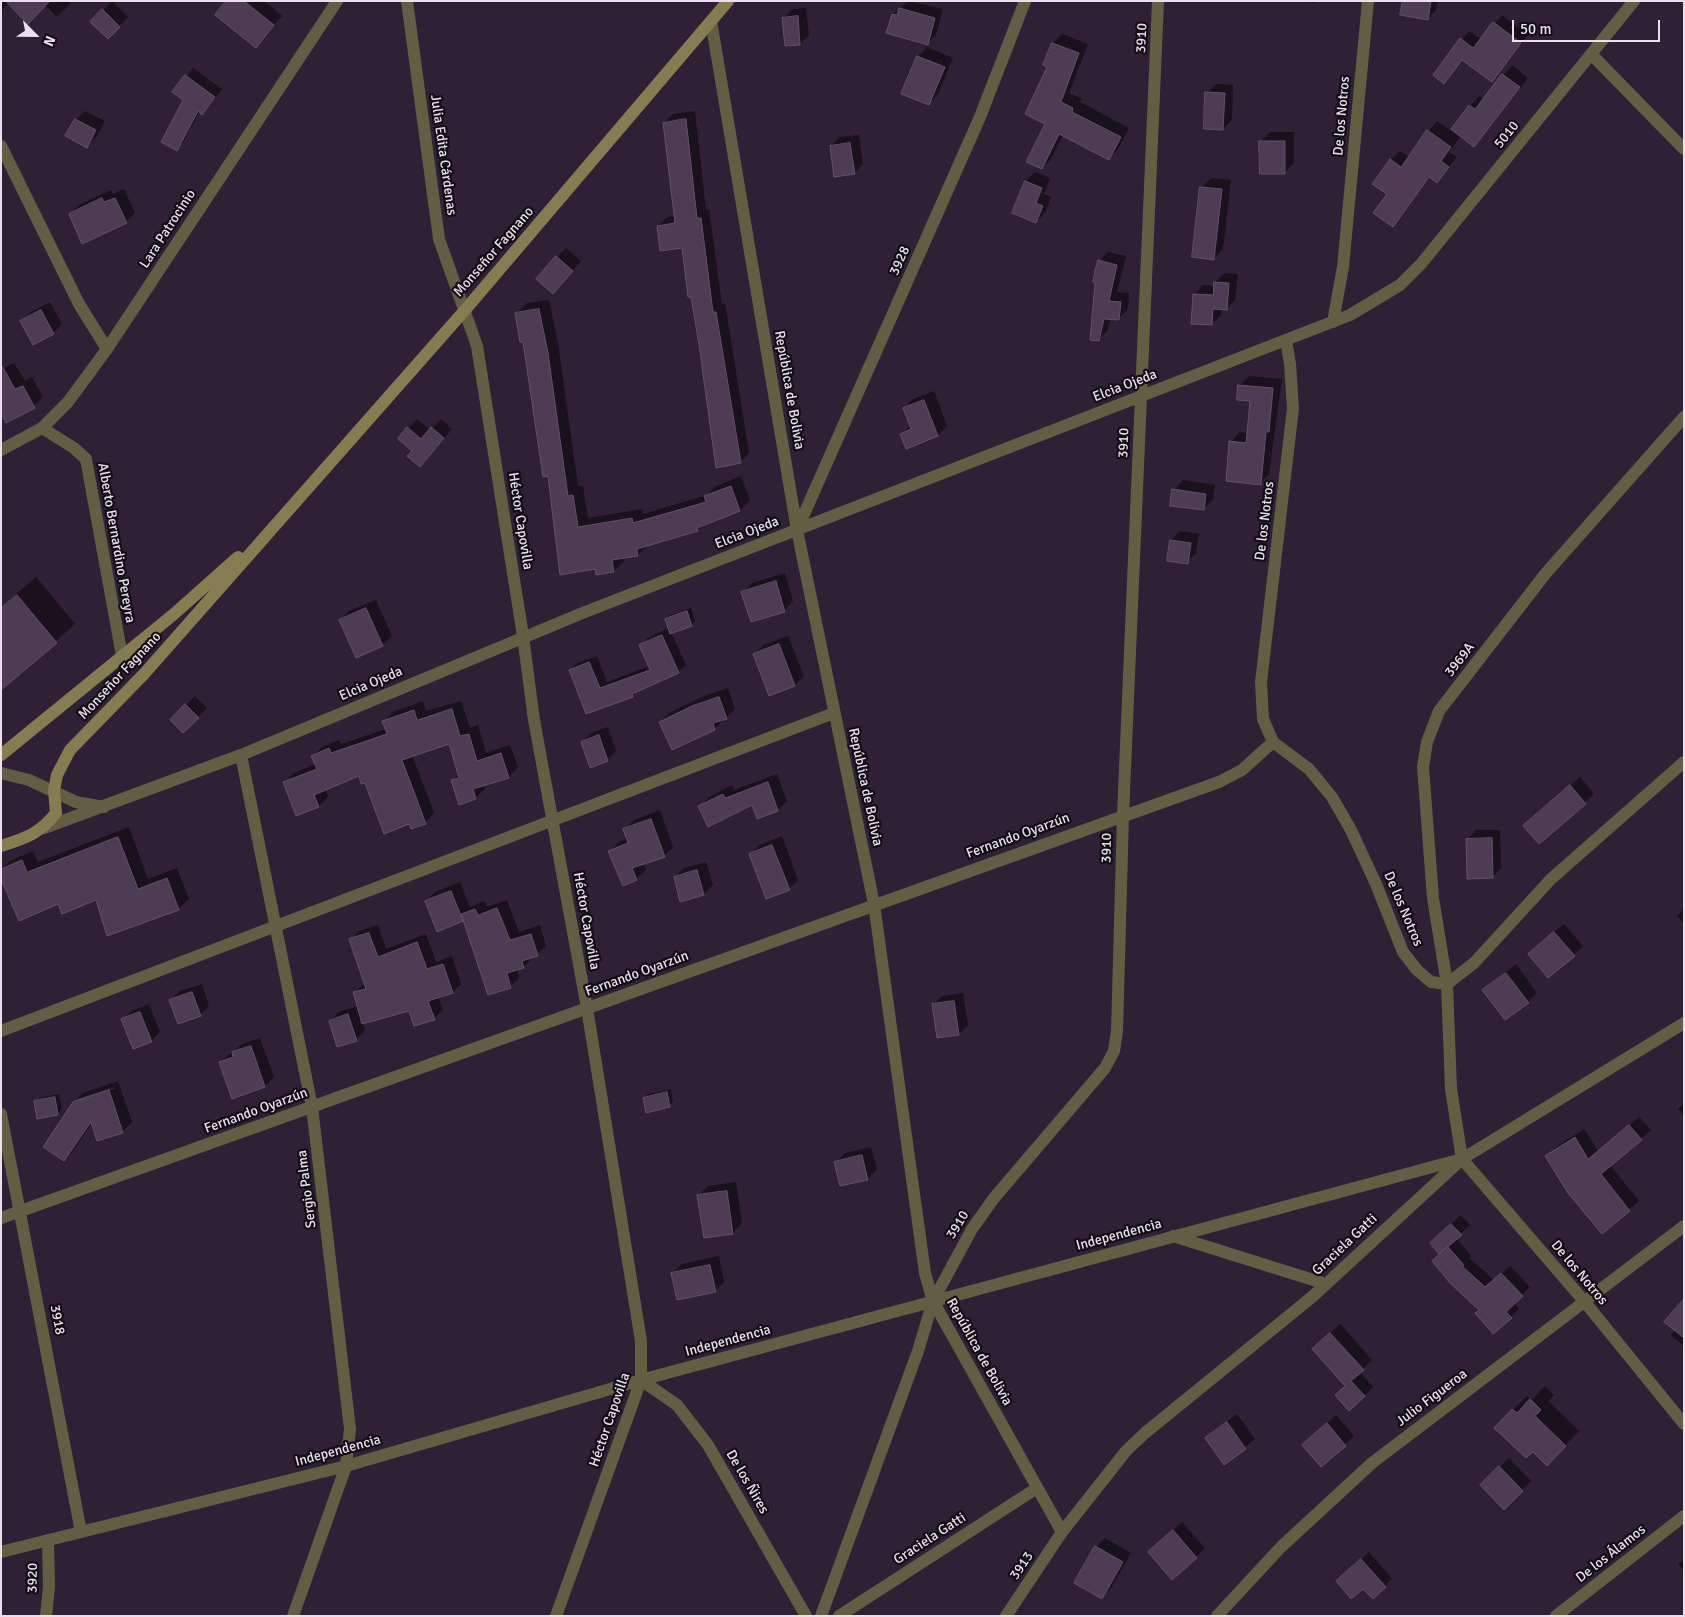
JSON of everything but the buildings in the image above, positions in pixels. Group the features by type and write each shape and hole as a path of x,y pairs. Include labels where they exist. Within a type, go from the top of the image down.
{"street":[{"name":"Lara Patrocinio","path":"1,450 42,428 68,402 107,349 337,1"},
{"name":"Julia Edita Cárdenas","path":"407,1 439,239 464,310"},
{"name":"Monseñor Fagnano","path":"44,828 56,813 54,790 59,768 70,750 144,674 464,310 728,1"},
{"name":"3928","path":"797,530 980,117 1025,1"},
{"name":"3910","path":"821,1616 918,1351 933,1301 972,1229 994,1198 1105,1068 1114,1051 1118,1032 1123,815 1158,1"},
{"name":"De los Notros","path":"1333,322 1343,267 1368,1"},
{"name":"5010","path":"1400,285 1421,264 1634,1"},
{"name":"República de Bolivia","path":"711,21 797,530 874,904 925,1273 933,1301 1062,1532"},
{"path":"1592,55 1684,149"},
{"path":"1,146 79,304 107,349"},
{"name":"Elcia Ojeda","path":"44,828 241,754 523,636 1333,322 1350,315 1400,285"},
{"name":"Héctor Capovilla","path":"464,310 477,346 523,636 534,720 587,1008 641,1341 641,1380 556,1616"},
{"name":"De los Notros","path":"1286,340 1290,364 1293,408 1261,682 1263,719 1273,742 1309,769 1332,797 1351,830 1376,884 1403,952 1417,970 1432,982 1448,984"},
{"name":"3969A","path":"1448,984 1434,898 1423,767 1427,742 1439,711 1546,572 1684,417"},
{"name":"Alberto Bernardino Pereyra","path":"42,428 74,448 86,459 122,656"},
{"name":"Monseñor Fagnano","path":"1,755 174,614 279,520"},
{"path":"1,1031 834,713"},
{"name":"Fernando Oyarzún","path":"1,1218 1219,782 1242,770 1273,742"},
{"name":"Sergio Palma","path":"241,754 312,1107 350,1429 346,1466 293,1616"},
{"path":"1462,1160 1451,1089 1448,984 1474,963 1551,879 1684,762"},
{"path":"1,774 30,780 76,802 104,807"},
{"path":"1,846 31,836 44,828"},
{"name":"Graciela Gatti","path":"1062,1532 1126,1451 1145,1432 1326,1284 1462,1160 1684,1023"},
{"name":"3918","path":"1,1114 82,1532"},
{"name":"De los Notros","path":"1462,1160 1584,1301 1684,1424"},
{"name":"Independencia","path":"1,1552 346,1466 641,1380 1462,1160"},
{"name":"Julio Figueroa","path":"1217,1616 1281,1547 1372,1463 1684,1226"},
{"path":"1173,1236 1326,1284"},
{"name":"De los Ñires","path":"641,1380 677,1406 708,1445 806,1616"},
{"name":"Graciela Gatti","path":"839,1616 1037,1488"},
{"name":"De los Álamos","path":"1556,1616 1684,1516"},
{"name":"3913","path":"1006,1616 1062,1532"},
{"name":"3920","path":"46,1616 49,1587 48,1540"}]}
